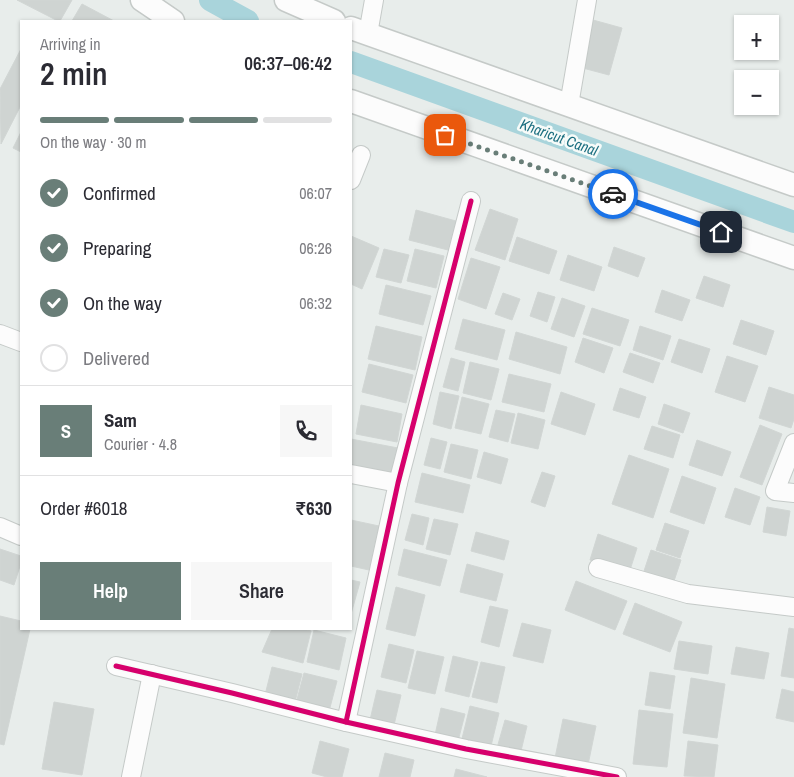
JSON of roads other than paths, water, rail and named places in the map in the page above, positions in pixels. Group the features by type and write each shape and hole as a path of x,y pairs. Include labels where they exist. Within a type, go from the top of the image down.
{"street":[{"path":"142,0 172,20"},
{"path":"286,0 332,20"},
{"path":"374,0 360,31 794,185"},
{"path":"569,105 587,0"},
{"path":"352,101 794,258"},
{"path":"352,178 361,155"},
{"path":"346,722 398,483 471,201"},
{"path":"0,334 20,342"},
{"path":"794,443 775,491 794,493"},
{"path":"352,474 398,483"},
{"path":"0,527 20,536"},
{"path":"598,568 688,594 794,606"},
{"path":"116,666 466,749 617,777"},
{"path":"131,777 152,674"}],"waterway":[{"name":"Kharicut Canal","path":"210,0 246,20"},
{"name":"Kharicut Canal","path":"352,62 794,222"}]}
